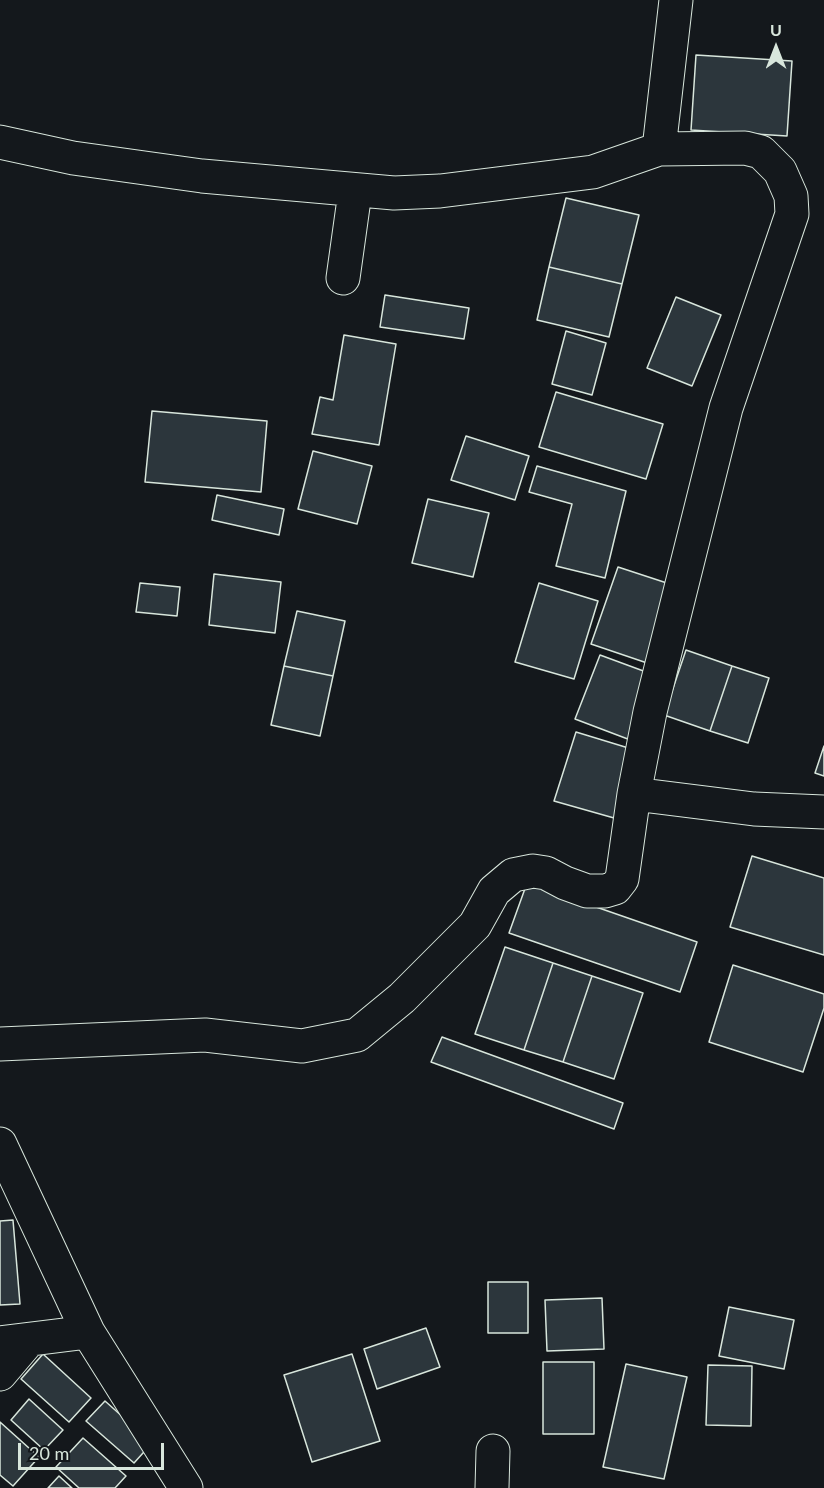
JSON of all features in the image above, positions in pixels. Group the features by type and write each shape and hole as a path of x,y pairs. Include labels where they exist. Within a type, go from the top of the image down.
{"street":[{"path":"659,149 676,0"},
{"path":"0,142 73,158 202,176 355,192 440,191 593,172 659,149 726,147 761,152 772,160 787,184 792,214 726,408 650,712 634,794 622,879 615,888 605,891 587,891 546,873 533,871 513,875 494,891 476,925 402,998 357,1035 302,1046 205,1035 0,1044"},
{"path":"343,278 355,192"},
{"path":"634,794 754,809 824,812"},
{"path":"0,1144 88,1332 176,1483"},
{"path":"0,1374 14,1342 88,1332"},
{"path":"492,1488 493,1450"}],"building":[{"path":"696,55 792,61 787,136 691,130"},
{"path":"566,198 639,215 622,284 549,267"},
{"path":"549,267 622,284 609,337 537,320"},
{"path":"385,295 469,308 464,339 380,327"},
{"path":"676,297 721,315 692,386 647,368"},
{"path":"566,331 606,343 592,395 552,384"},
{"path":"344,335 396,344 379,445 312,434 320,397 333,400"},
{"path":"556,392 663,424 646,479 539,447"},
{"path":"152,411 267,421 261,492 145,482"},
{"path":"466,436 529,456 515,500 451,480"},
{"path":"313,451 372,466 357,524 298,509"},
{"path":"537,466 626,491 605,578 556,566 572,504 529,492"},
{"path":"217,495 284,509 279,535 212,520"},
{"path":"428,499 489,513 473,577 412,563"},
{"path":"618,567 679,587 653,665 591,644"},
{"path":"214,574 281,582 275,633 209,625"},
{"path":"140,583 180,587 177,616 136,612"},
{"path":"539,583 598,601 574,679 515,662"},
{"path":"297,611 345,621 333,676 284,666"},
{"path":"686,650 732,666 710,731 664,715"},
{"path":"600,655 657,676 633,741 575,719"},
{"path":"284,666 333,676 320,736 271,725"},
{"path":"732,666 769,678 748,743 710,731"},
{"path":"576,732 635,750 614,818 554,801"},
{"path":"824,746 824,776 815,773"},
{"path":"752,856 824,878 824,955 730,927"},
{"path":"527,883 697,942 680,992 509,933"},
{"path":"505,947 553,963 524,1050 475,1034"},
{"path":"553,963 592,976 563,1062 524,1050"},
{"path":"733,965 824,994 824,1008 803,1072 709,1042"},
{"path":"592,976 643,993 614,1079 563,1062"},
{"path":"442,1037 623,1103 614,1129 431,1062"},
{"path":"13,1220 20,1304 0,1305 0,1221"},
{"path":"488,1282 528,1282 528,1333 488,1333"},
{"path":"602,1298 604,1349 547,1351 545,1300"},
{"path":"729,1307 794,1320 784,1369 719,1356"},
{"path":"426,1328 440,1367 377,1389 364,1349"},
{"path":"43,1354 91,1398 69,1422 21,1379"},
{"path":"352,1354 380,1441 312,1462 284,1375"},
{"path":"543,1362 594,1362 594,1434 543,1434"},
{"path":"626,1364 687,1377 664,1479 603,1467"},
{"path":"708,1365 752,1366 751,1426 706,1425"},
{"path":"29,1399 63,1430 44,1450 11,1420"},
{"path":"105,1401 152,1443 134,1463 86,1421"},
{"path":"0,1422 39,1457 13,1486 0,1475"},
{"path":"83,1438 126,1476 115,1488 79,1488 56,1467"},
{"path":"59,1476 72,1488 48,1488"}]}
